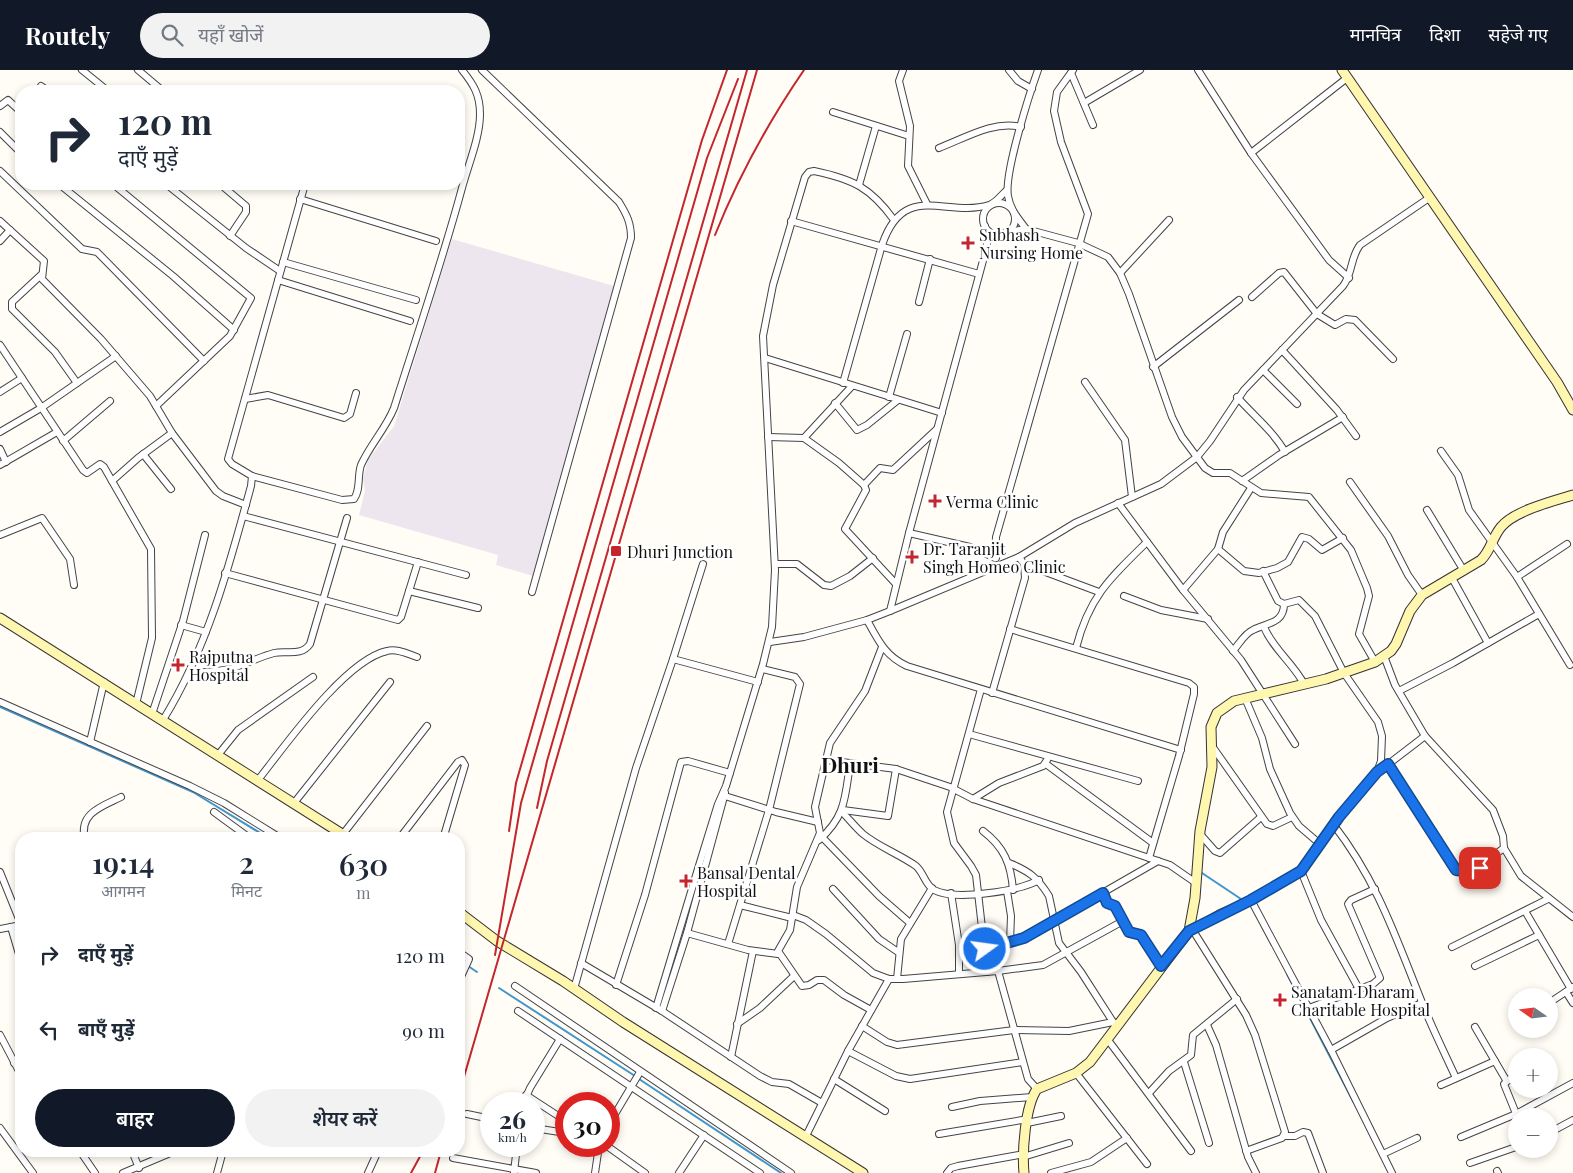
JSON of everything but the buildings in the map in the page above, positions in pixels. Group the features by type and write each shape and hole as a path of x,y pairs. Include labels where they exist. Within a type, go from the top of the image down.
{"street":[{"path":"82,70 101,85"},
{"path":"138,70 157,85"},
{"path":"462,70 475,85 479,95 480,115 465,177"},
{"path":"482,70 619,202 631,226 631,238 532,592"},
{"path":"902,70 899,82 908,119 908,166 927,204"},
{"path":"1009,70 1018,81 1032,89"},
{"path":"986,244 1004,233 1014,220 1007,190 1021,127 1038,70"},
{"path":"1084,103 1140,70"},
{"path":"1198,70 1251,153 1329,260 1349,278"},
{"path":"1072,72 1093,124"},
{"path":"995,558 996,537 1088,210 1060,142 1054,111 1057,92 1072,72"},
{"path":"1251,153 1344,74 1557,382 1573,410"},
{"path":"0,106 8,100 15,106"},
{"path":"833,112 909,136"},
{"path":"939,148 998,125 1010,124 1021,127"},
{"path":"859,185 876,126"},
{"path":"0,132 15,147"},
{"path":"0,171 15,185"},
{"path":"659,1010 696,872 718,804 726,786 770,642 775,564 764,358 764,324 801,184 809,172 822,172 859,185 880,200 894,220"},
{"path":"20,190 82,249 97,252 204,362"},
{"path":"66,190 173,276 234,330"},
{"path":"120,190 206,262 250,294 251,301 234,330 204,362 156,406"},
{"path":"173,190 230,236 280,271"},
{"path":"227,190 246,206 246,212 230,236"},
{"path":"303,190 244,399 229,462 252,476 342,500 354,499 358,493 360,467 388,423 394,408 451,229 461,190"},
{"path":"890,611 909,533 979,274 986,244 985,211 1007,190"},
{"path":"770,642 804,637 867,620 890,611 1019,557 1066,528 1161,484 1197,457 1237,397 1349,278 1354,256 1360,245 1429,198"},
{"path":"300,199 436,241"},
{"path":"843,383 882,246 889,227 894,220 903,213 927,204 972,207 1006,204 1026,230"},
{"path":"972,207 992,232 1004,233 1026,230 1078,244 1108,258 1120,273 1176,428 1209,472 1230,473 1261,493 1309,497 1351,550 1368,592 1359,634 1375,662"},
{"path":"1120,273 1169,220"},
{"path":"0,221 44,261 45,269 12,302 12,309 55,352 77,382"},
{"path":"791,221 979,274"},
{"path":"0,241 10,230"},
{"path":"919,302 930,260"},
{"path":"283,262 416,300"},
{"path":"1252,298 1279,273 1284,272 1317,314 1334,325 1346,319 1355,320 1393,359"},
{"path":"41,275 45,282 116,356 150,396 172,433 216,491 222,496 246,505"},
{"path":"278,280 410,320"},
{"path":"1153,367 1239,300"},
{"path":"889,397 907,334"},
{"path":"0,345 85,473 102,465 150,549 152,638 136,704"},
{"path":"1282,350 1343,417 1356,436"},
{"path":"0,432 41,408 116,356"},
{"path":"764,358 942,413"},
{"path":"1263,370 1297,404"},
{"path":"0,392 22,378"},
{"path":"1085,382 1125,440 1132,497"},
{"path":"804,438 852,386"},
{"path":"244,399 268,396 344,418 350,414 356,393"},
{"path":"1237,397 1261,424 1273,433 1285,452"},
{"path":"835,403 857,430 868,425 898,400"},
{"path":"63,441 110,401"},
{"path":"1242,481 1343,417"},
{"path":"864,485 880,468 893,470 937,429"},
{"path":"0,449 3,464 57,432"},
{"path":"112,481 143,454 172,433"},
{"path":"768,436 804,438 839,463 864,485 866,490 863,497 845,529 896,584"},
{"path":"1441,451 1458,475 1469,510 1517,577 1570,665"},
{"path":"143,454 171,489"},
{"path":"163,720 189,672 206,632 243,516 252,476"},
{"path":"1350,482 1388,536 1408,575 1422,595"},
{"path":"1183,590 1218,549 1223,532 1251,488"},
{"path":"1284,1136 1255,1035 1237,999 1190,930 1200,834 1210,784 1211,727 1217,713 1234,701 1344,673 1375,662 1396,644 1410,611 1422,595 1481,560 1493,545 1500,528 1511,519 1573,495"},
{"path":"1118,503 1183,590 1234,651 1264,692 1295,744"},
{"path":"1426,510 1464,571"},
{"path":"243,516 466,575"},
{"path":"0,535 42,518 70,559 74,584"},
{"path":"189,672 217,672 272,653 294,653 307,648 347,518"},
{"path":"909,533 970,547 995,558 999,564"},
{"path":"152,714 181,626 205,535"},
{"path":"1218,549 1244,571 1264,572 1288,562 1302,537 1309,539 1322,550 1343,538"},
{"path":"1076,648 1086,617 1099,592 1147,542"},
{"path":"1517,577 1567,544"},
{"path":"992,693 1025,578 1024,564 1019,557"},
{"path":"775,564 797,564 824,585 831,586 850,576 873,558"},
{"path":"225,574 398,620 401,617 418,562"},
{"path":"574,989 636,768 703,564"},
{"path":"1024,564 1099,592"},
{"path":"1264,572 1278,601 1284,604 1299,600 1310,609 1344,673 1380,728 1382,748 1377,772"},
{"path":"1452,578 1488,643"},
{"path":"409,591 478,608"},
{"path":"1124,596 1161,610 1208,619"},
{"path":"1234,651 1251,630 1264,627 1282,614 1284,604"},
{"path":"1398,691 1539,614"},
{"path":"0,618 340,832"},
{"path":"867,620 882,647 890,656 907,666 1181,750"},
{"path":"181,626 206,632"},
{"path":"1264,627 1271,641 1294,666 1304,684"},
{"path":"1010,629 1192,685 1194,694 1181,750 1149,858"},
{"path":"871,1010 844,995 824,980 816,980 805,987 794,976 778,954 778,948 790,930 797,886 820,833 815,806 834,736 867,686 882,647"},
{"path":"258,780 312,712 352,671 367,660 389,650 417,656"},
{"path":"1384,656 1386,666 1398,691 1425,736 1493,810 1503,836 1504,848 1522,876 1548,899 1573,917"},
{"path":"672,659 758,682"},
{"path":"728,944 769,810 800,684 795,677 762,669"},
{"path":"218,755 238,730 313,677"},
{"path":"90,742 104,682"},
{"path":"294,803 390,682"},
{"path":"981,689 947,816 954,843 974,871 987,972"},
{"path":"1245,698 1262,738 1270,769 1292,816 1299,826 1320,844"},
{"path":"0,702 224,803 271,832"},
{"path":"349,832 427,726"},
{"path":"969,734 1138,781"},
{"path":"952,1107 1034,1093 1076,1073 1090,1062 1108,1040 1115,1025 1190,930 1251,900 1301,871 1333,824 1377,772 1425,736"},
{"path":"1211,744 1267,824 1273,826 1292,816"},
{"path":"1046,764 1048,756"},
{"path":"404,832 458,762 462,760 465,765 445,832"},
{"path":"826,760 896,770 954,789 973,799 1179,869 1196,883"},
{"path":"616,985 645,895 682,762 688,761 730,773"},
{"path":"816,842 837,821 842,811 850,764"},
{"path":"1046,764 1153,843"},
{"path":"973,799 999,783 1046,764"},
{"path":"1388,764 1456,870 1471,872 1504,848"},
{"path":"842,811 888,816 896,770"},
{"path":"659,1010 687,932 725,796 726,786"},
{"path":"725,796 769,810 818,822"},
{"path":"84,832 83,825 97,808 122,797"},
{"path":"842,811 864,834 916,867 932,888 951,893 977,894 1010,890 1039,880"},
{"path":"214,812 241,832"},
{"path":"1200,834 1215,851 1220,852 1261,817"},
{"path":"1333,824 1352,848 1384,905 1422,1003 1456,1078"},
{"path":"983,831 1000,847 1009,863 1010,942"},
{"path":"822,837 868,886 910,924"},
{"path":"985,949 1024,938 1158,861"},
{"path":"1009,863 1032,874 1039,880 1049,896 1059,943 1081,972 1115,1025"},
{"path":"1301,871 1321,920 1358,989"},
{"path":"0,872 15,909"},
{"path":"833,888 879,940 898,952"},
{"path":"896,979 901,939 932,888"},
{"path":"1309,1008 1377,981 1380,974 1348,904 1351,900 1375,889"},
{"path":"951,893 959,945 959,974"},
{"path":"1103,893 1107,903 1115,906 1130,934 1141,935 1161,966"},
{"path":"1452,947 1548,899"},
{"path":"1251,900 1331,1050 1392,1173"},
{"path":"740,904 806,920 873,973 889,979 998,972 1043,965 1067,954 1084,941 1123,921"},
{"path":"1525,911 1570,989 1573,1003"},
{"path":"465,917 497,941 863,1173"},
{"path":"0,929 15,926"},
{"path":"11,927 15,941"},
{"path":"687,932 728,944 778,954"},
{"path":"1475,966 1539,935"},
{"path":"731,1057 753,950"},
{"path":"465,955 468,956 465,967"},
{"path":"581,964 659,1010 772,1082 789,1084 822,1103"},
{"path":"998,972 1023,1062 1034,1093 1023,1156 1024,1173"},
{"path":"738,1024 760,1008 794,976"},
{"path":"806,1136 848,1051 889,979"},
{"path":"515,986 639,1073 791,1173"},
{"path":"1558,997 1570,989"},
{"path":"1149,1093 1169,1071 1184,1062 1193,1052 1191,1038 1193,1035 1237,999"},
{"path":"1331,1050 1387,1018 1422,1003"},
{"path":"518,1011 632,1084 760,1173"},
{"path":"862,1026 887,1042 896,1045 1014,1030 1069,1031 1115,1025"},
{"path":"1207,1025 1216,1045 1246,1151 1256,1173"},
{"path":"1475,1028 1506,1080 1504,1086 1514,1108"},
{"path":"0,1035 14,1063"},
{"path":"528,1092 560,1039"},
{"path":"1108,1040 1191,1151"},
{"path":"848,1051 896,1076 910,1079 1023,1062"},
{"path":"1441,1084 1495,1061"},
{"path":"1184,1062 1209,1143"},
{"path":"620,1105 639,1073"},
{"path":"1076,1073 1148,1164"},
{"path":"834,1079 885,1111"},
{"path":"1529,1108 1573,1083"},
{"path":"467,1114 480,1117"},
{"path":"939,1134 1062,1116"},
{"path":"1461,1137 1508,1119"},
{"path":"1558,1128 1573,1120"},
{"path":"0,1128 15,1148"},
{"path":"1246,1151 1284,1136 1308,1133 1323,1173"},
{"path":"679,1173 704,1135"},
{"path":"1051,1173 1091,1162 1127,1138"},
{"path":"1383,1154 1417,1138"},
{"path":"947,1173 950,1168 958,1166 1023,1156 1069,1143"},
{"path":"1470,1163 1508,1150"},
{"path":"620,1155 645,1173"},
{"path":"21,1157 33,1173"},
{"path":"84,1157 95,1173"},
{"path":"134,1157 139,1168"},
{"path":"123,1173 132,1172 162,1157"},
{"path":"219,1172 221,1157"},
{"path":"368,1173 375,1157"},
{"path":"514,1171 516,1157"},
{"path":"596,1173 598,1157"},
{"path":"454,1158 514,1171 536,1173"}],"shaded area":[{"path":"452,239 614,286 533,576 496,565 498,555 359,515 365,491 363,478 368,460 394,426"}],"waterway":[{"path":"0,707 193,792 259,832"},
{"path":"1202,873 1241,899"},
{"path":"465,964 477,972"},
{"path":"1287,974 1354,1103"},
{"path":"499,988 635,1076"},
{"path":"639,1079 781,1173"}],"railway":[{"path":"509,831 516,783 702,140 727,70"},
{"path":"537,808 547,761 747,70"},
{"path":"465,1073 757,70"},
{"path":"715,235 755,150 804,70"},
{"path":"495,955 521,803 707,158 738,79"},
{"path":"411,1173 420,1157"},
{"path":"435,1173 439,1157"}],"place":[{"name":"Subhash Nursing Home","path":"968,243"},
{"name":"Verma Clinic","path":"935,501"},
{"name":"Dhuri Junction","path":"616,551"},
{"name":"Dr. Taranjit Singh Homeo Clinic","path":"912,557"},
{"name":"Rajputna Hospital","path":"178,665"},
{"name":"Bansal Dental Hospital","path":"686,881"},
{"name":"Sanatam Dharam Charitable Hospital","path":"1280,1000"}],"district":[{"name":"Dhuri","path":"850,764"}],"route":[{"path":"985,949 1024,938 1052,924 1103,893 1107,903 1115,906 1130,934 1141,935 1161,966 1189,931 1220,913 1251,900 1301,871 1310,861 1339,817 1377,772 1388,764 1456,870 1471,872 1480,868"}]}
